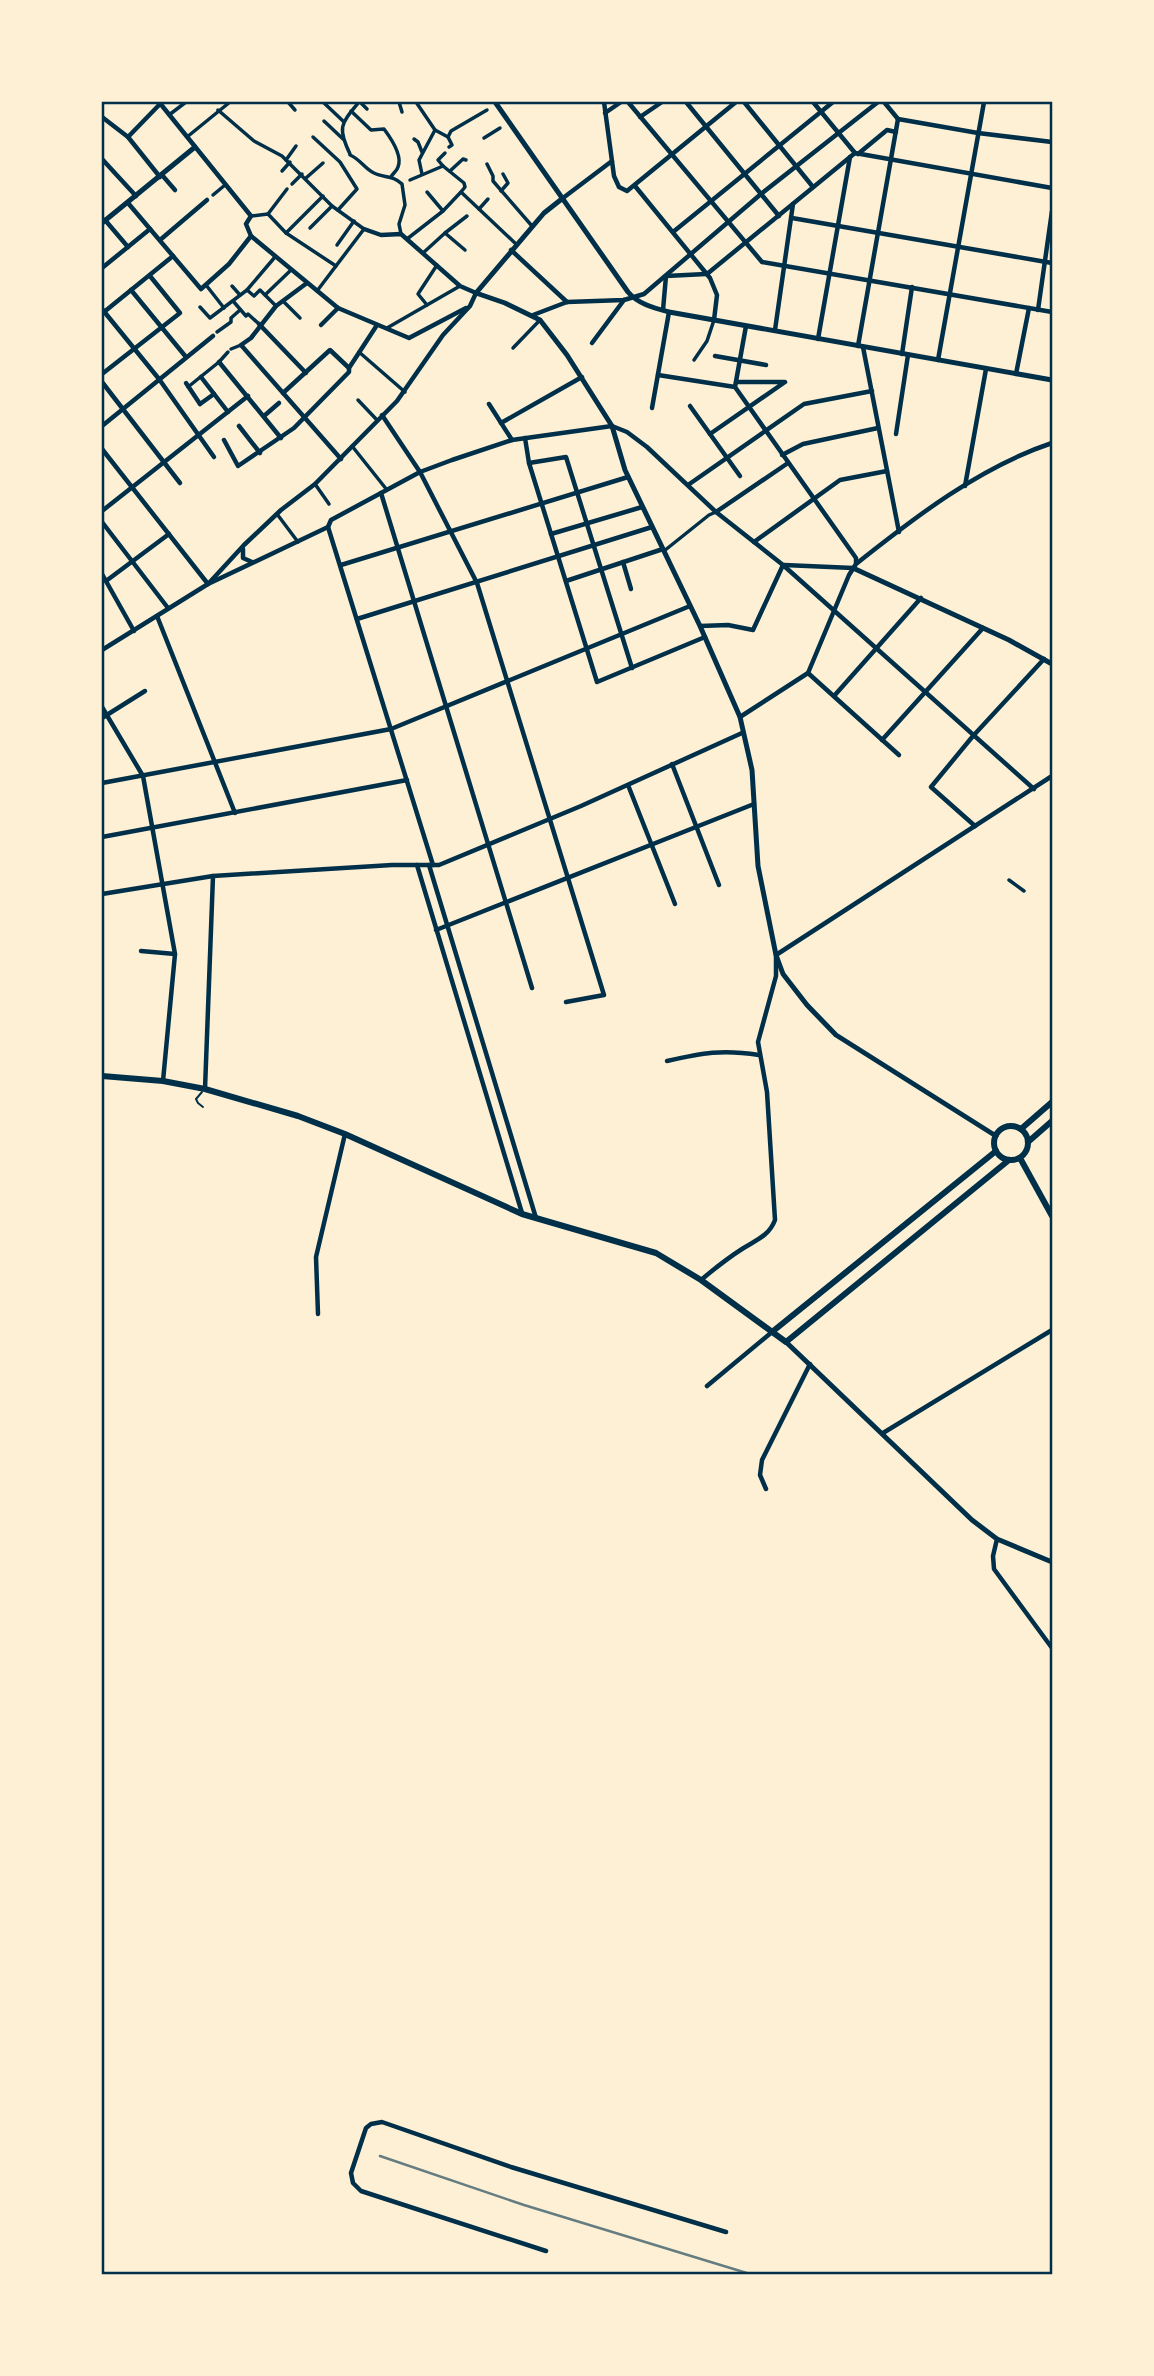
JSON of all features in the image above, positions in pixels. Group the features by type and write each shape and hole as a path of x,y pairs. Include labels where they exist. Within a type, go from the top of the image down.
{"main road":[{"path":"102,1076 163,1080 205,1089 298,1116 345,1134 522,1214 656,1253 701,1280 786,1342 1009,1160 1020,1158 1026,1152 1028,1142 1021,1129 1008,1127 996,1136 996,1151 1009,1160"},
{"path":"1021,1129 1052,1102"},
{"path":"1028,1142 1052,1122"},
{"path":"772,1332 996,1151"},
{"path":"1020,1158 1052,1216"}],"street":[{"path":"169,115 186,102"},
{"path":"187,137 230,102"},
{"path":"288,102 295,110"},
{"path":"323,102 343,121"},
{"path":"368,109 357,102 343,121 343,139 351,155 373,173 391,177 403,184 405,205 399,223 401,234"},
{"path":"400,102 402,112"},
{"path":"416,102 435,130 447,137 452,145 449,147"},
{"path":"495,102 634,299 666,311 1052,380"},
{"path":"604,102 616,181 621,190 627,191 736,102"},
{"path":"605,113 621,102"},
{"path":"628,102 762,262 1052,312"},
{"path":"640,117 662,102"},
{"path":"687,102 779,216"},
{"path":"744,102 813,187"},
{"path":"813,102 856,153 1052,188"},
{"path":"673,232 833,102"},
{"path":"533,315 567,302 634,299 645,294 761,194 878,102"},
{"path":"884,102 898,119 1052,142"},
{"path":"938,360 984,102"},
{"path":"128,137 160,103 251,216"},
{"path":"420,107 426,104"},
{"path":"218,110 254,141 288,161 332,206 365,229 381,234 401,234 460,286 540,320 582,377 612,426 628,477 700,626 740,717 752,769 758,866 776,955 783,974 826,1028 996,1136"},
{"path":"447,137 458,127 487,110"},
{"path":"351,111 371,130 384,128 387,132 395,146 399,164 391,177"},
{"path":"102,117 128,137 175,190"},
{"path":"898,119 861,347 899,532"},
{"path":"324,121 343,139"},
{"path":"484,138 500,128"},
{"path":"422,174 419,160 435,130"},
{"path":"666,276 707,274 850,157 887,130 896,132"},
{"path":"313,137 340,162 357,189 338,209"},
{"path":"414,139 422,152"},
{"path":"282,171 296,146"},
{"path":"128,247 103,222 195,148"},
{"path":"407,239 443,211 465,187 464,183 438,160 444,153"},
{"path":"340,162 351,155"},
{"path":"818,339 850,157"},
{"path":"102,159 136,196"},
{"path":"450,171 463,159 466,160"},
{"path":"208,584 244,545 341,459 405,392 443,335 470,306 476,293 547,210 612,161"},
{"path":"292,184 323,163"},
{"path":"486,164 493,181"},
{"path":"410,180 418,179 422,174 443,166"},
{"path":"501,191 508,183 503,174"},
{"path":"486,177 493,181 532,226"},
{"path":"213,195 225,185"},
{"path":"635,186 707,274 717,295 714,320 706,341 694,360"},
{"path":"268,214 287,189"},
{"path":"427,192 443,211"},
{"path":"461,192 516,244"},
{"path":"286,233 323,196"},
{"path":"160,240 207,200"},
{"path":"479,209 488,200"},
{"path":"128,203 173,256 224,308"},
{"path":"775,330 793,204"},
{"path":"310,228 332,206"},
{"path":"1038,310 1052,211"},
{"path":"336,266 286,233 268,214 251,216 246,224 250,235 338,308 409,338 470,306"},
{"path":"423,253 467,216"},
{"path":"792,218 1052,263"},
{"path":"337,245 354,221"},
{"path":"102,268 150,229"},
{"path":"317,292 365,229"},
{"path":"445,233 465,250"},
{"path":"204,287 229,264 250,235"},
{"path":"511,250 567,302"},
{"path":"173,256 103,311 159,379 214,457"},
{"path":"200,307 210,318 247,289 275,257"},
{"path":"427,305 418,294 437,265"},
{"path":"265,295 291,270"},
{"path":"102,373 180,313 150,276"},
{"path":"652,408 666,311 666,276"},
{"path":"214,394 199,405 187,385 250,338 276,306 307,283"},
{"path":"232,286 240,295"},
{"path":"387,328 460,286"},
{"path":"896,433 912,287"},
{"path":"247,289 254,296 260,290 276,306"},
{"path":"131,290 186,357"},
{"path":"592,343 624,300"},
{"path":"233,301 306,373"},
{"path":"283,301 300,318"},
{"path":"321,325 338,308"},
{"path":"1016,374 1029,308"},
{"path":"102,426 231,322 231,318 240,310"},
{"path":"102,324 109,318"},
{"path":"513,348 540,320"},
{"path":"224,440 238,466 281,438 305,418 349,372 377,325"},
{"path":"746,326 735,385 854,556 855,566"},
{"path":"241,345 341,459"},
{"path":"285,396 330,350 349,368"},
{"path":"359,352 405,392"},
{"path":"715,356 766,365"},
{"path":"219,362 281,438"},
{"path":"965,486 986,369"},
{"path":"658,375 735,385 785,382 710,434"},
{"path":"201,377 228,412"},
{"path":"501,423 582,377"},
{"path":"102,382 180,483"},
{"path":"688,485 804,404 872,391"},
{"path":"102,511 248,396"},
{"path":"358,400 377,420"},
{"path":"264,416 279,403"},
{"path":"489,404 512,440"},
{"path":"690,406 740,476"},
{"path":"382,415 420,472 477,583 604,995 566,1002"},
{"path":"239,426 260,453"},
{"path":"102,649 208,584 328,527 331,520 420,472 512,440 612,426 647,447 716,512 783,565 1034,789"},
{"path":"782,455 803,444 878,429"},
{"path":"525,438 529,463 597,682 705,637"},
{"path":"740,717 808,673 855,566 942,500 1020,454 1052,443"},
{"path":"352,446 387,490"},
{"path":"102,449 208,584"},
{"path":"529,463 566,457 632,668"},
{"path":"566,581 663,550 709,515 788,463"},
{"path":"754,542 840,480 887,471"},
{"path":"341,565 628,477"},
{"path":"315,484 329,504"},
{"path":"381,493 533,988"},
{"path":"551,534 642,507"},
{"path":"277,514 298,542"},
{"path":"102,522 168,608"},
{"path":"328,527 407,780 536,1219"},
{"path":"357,619 652,527"},
{"path":"106,581 169,534"},
{"path":"244,545 243,558 255,563"},
{"path":"623,562 631,589"},
{"path":"783,565 855,566 1045,658 1052,664"},
{"path":"700,626 728,625 753,630 783,565"},
{"path":"102,574 134,631"},
{"path":"834,696 921,598"},
{"path":"102,783 391,729 690,606"},
{"path":"157,616 235,813"},
{"path":"883,740 983,628"},
{"path":"975,826 931,787 973,736 1045,658"},
{"path":"808,673 899,755"},
{"path":"104,717 145,691"},
{"path":"102,708 104,717 143,776 175,954 163,1080"},
{"path":"102,894 213,876 439,865 628,785 742,733"},
{"path":"672,764 719,885"},
{"path":"776,955 1052,776"},
{"path":"102,836 407,780"},
{"path":"628,785 675,904"},
{"path":"436,930 754,804"},
{"path":"417,865 522,1214"},
{"path":"205,1089 213,876"},
{"path":"1009,880 1024,891"},
{"path":"141,951 175,954"},
{"path":"701,1280 743,1248 762,1238 775,1220 767,1092 758,1042 776,976 776,955"},
{"path":"667,1062 706,1052 737,1051 759,1055"},
{"path":"318,1314 316,1257 345,1134"},
{"path":"883,1433 1052,1330"},
{"path":"707,1386 772,1332"},
{"path":"786,1342 972,1520 997,1539 1052,1562"},
{"path":"766,1489 760,1475 762,1460 810,1364"},
{"path":"997,1539 992,1562 997,1575 1052,1648"},
{"path":"546,2252 362,2191 353,2183 351,2173 366,2128 370,2124 382,2122 511,2167 726,2232"}],"lane":[{"path":"203,1107 196,1098 205,1089"}],"railway":[{"path":"380,2156 524,2205 750,2274"}]}
